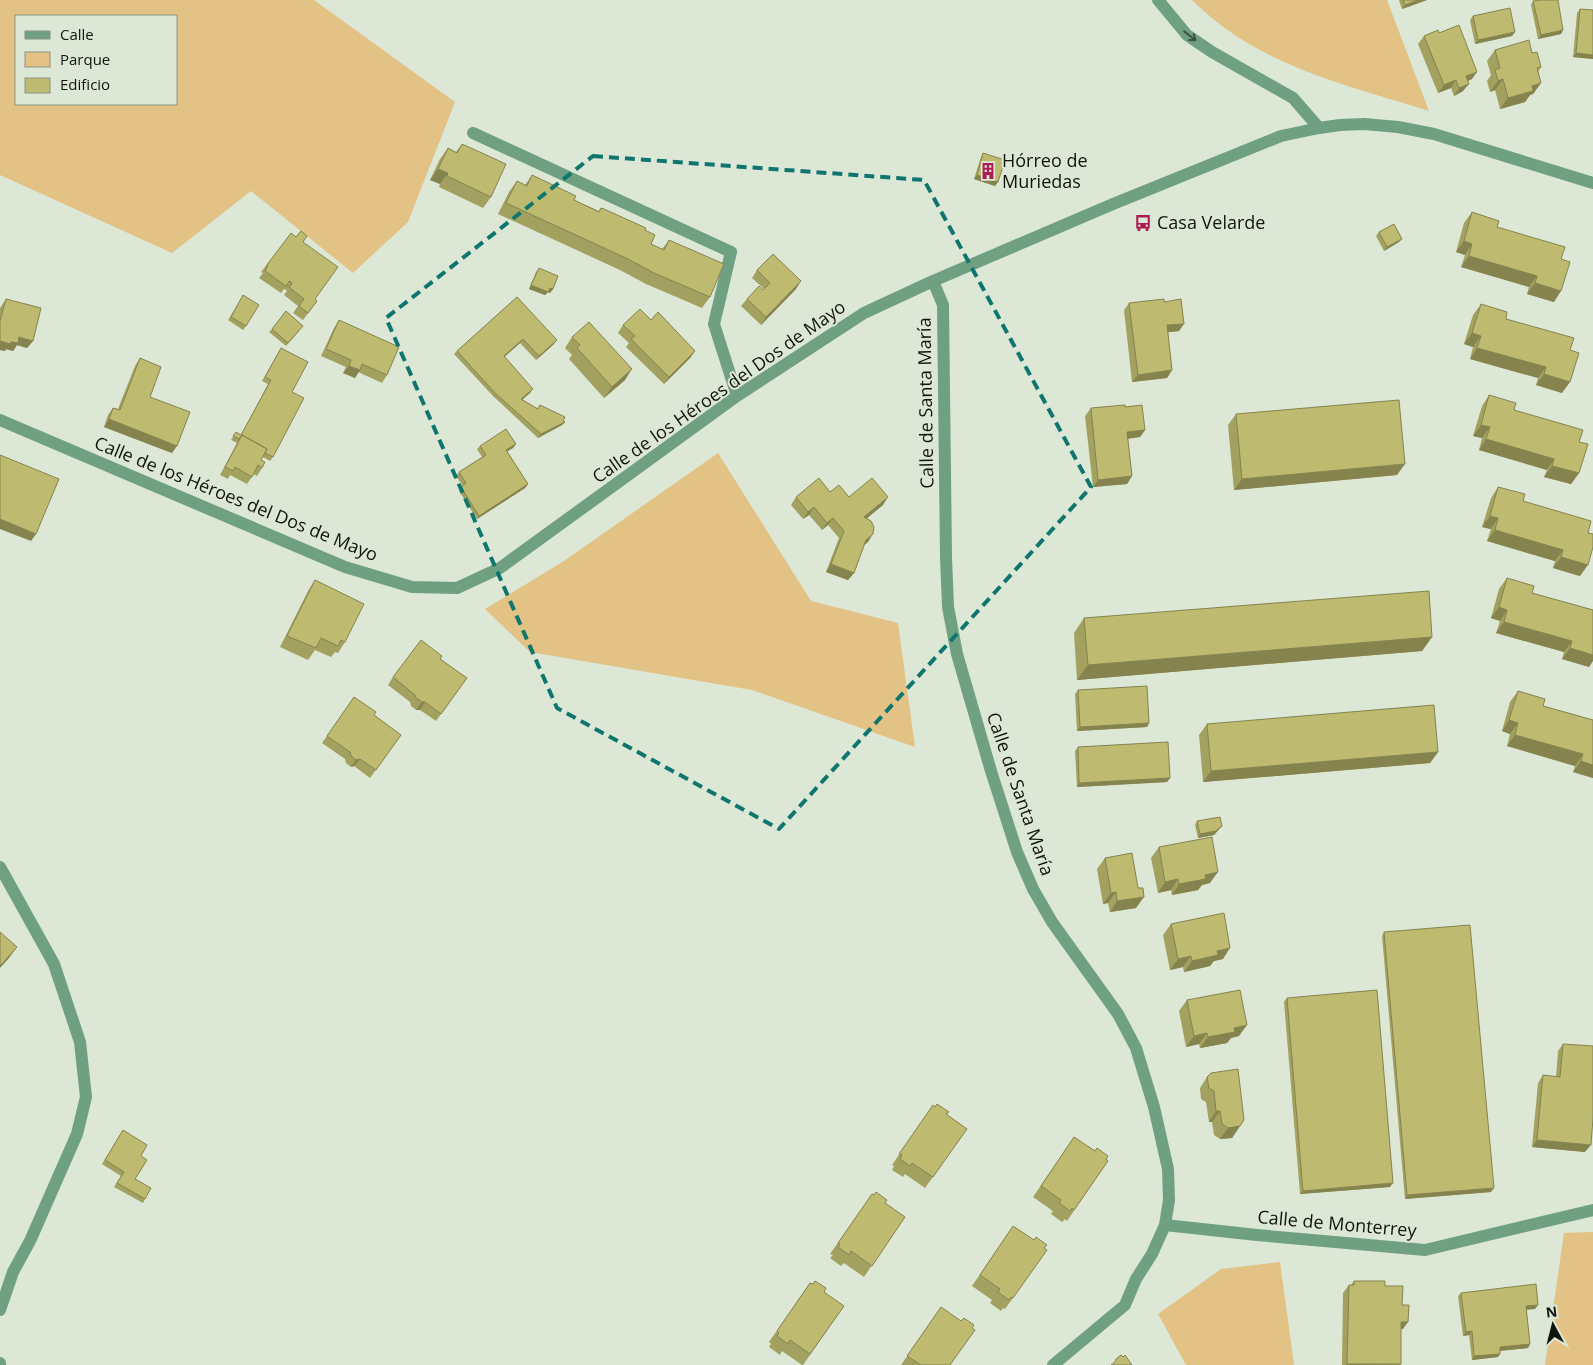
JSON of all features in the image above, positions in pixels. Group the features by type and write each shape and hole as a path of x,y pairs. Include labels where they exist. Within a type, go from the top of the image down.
{"street":[{"path":"1158,0 1187,35 1212,52 1293,98 1319,128"},
{"name":"Calle de los Héroes del Dos de Mayo","path":"0,420 345,567 412,587 457,588 500,568 737,396 864,313 933,280 1281,136 1319,128 1364,124 1398,126 1434,134 1593,183"},
{"path":"473,133 732,252 714,324 737,396"},
{"name":"Calle de Santa María","path":"933,280 943,305 948,607 957,654 1017,852 1033,889 1052,922 1118,1014 1136,1048 1154,1107 1168,1170 1169,1200 1164,1225 1152,1254 1136,1279 1125,1305 1053,1365"},
{"path":"0,867 54,964 80,1042 86,1097 77,1134 30,1241 13,1272 0,1310"},
{"name":"Calle de Monterrey","path":"1164,1225 1425,1250 1593,1210"}],"highlighted area":[{"path":"593,156 924,180 1091,487 779,829 557,708 386,318"}],"green space":[{"path":"0,0 314,0 455,102 408,222 353,273 251,191 172,253 0,175"},
{"path":"1192,0 1387,0 1429,111 1365,92 1273,57 1218,23"},
{"path":"718,453 811,601 898,623 915,747 752,690 530,652 485,609 564,561"},
{"path":"1593,1232 1593,1365 1545,1365 1564,1233"},
{"path":"1280,1262 1294,1365 1186,1365 1158,1314 1221,1269"}],"building":[{"path":"1403,0 1418,0 1405,5"},
{"path":"1558,0 1563,30 1541,35 1533,1"},
{"path":"1510,8 1515,32 1478,40 1473,16"},
{"path":"1580,9 1593,10 1593,55 1576,53"},
{"path":"1459,25 1477,72 1466,76 1469,84 1459,88 1456,80 1444,85 1424,36 1438,30 1439,33"},
{"path":"1529,40 1532,53 1537,52 1541,67 1537,68 1541,83 1532,86 1533,91 1508,98 1503,79 1498,81 1495,70 1500,68 1495,50"},
{"path":"462,144 506,164 491,197 447,176 448,173 438,169 448,148 457,153"},
{"name":"Hórreo de Muriedas","path":"983,153 1005,160 998,182 977,175"},
{"path":"532,175 576,196 574,200 599,212 601,208 604,209 646,228 645,230 655,235 651,244 664,250 669,240 724,264 710,297 654,273 628,259 506,203 517,181 527,186"},
{"path":"1472,212 1499,221 1497,227 1565,247 1561,259 1570,262 1561,291 1535,283 1537,276 1469,256 1472,244 1464,241"},
{"path":"1394,224 1402,239 1387,247 1379,232"},
{"path":"301,231 307,236 303,242 338,267 315,299 317,301 308,313 299,306 304,299 289,287 292,284 291,282 289,281 286,286 265,271 267,265 291,233 296,237"},
{"path":"773,254 801,281 766,317 747,299 759,286 763,290 770,283 757,270"},
{"path":"539,268 558,276 553,289 550,288 548,292 531,285"},
{"path":"243,295 259,305 246,326 231,317"},
{"path":"517,297 557,340 539,356 523,339 504,356 533,389 521,399 538,409 540,405 565,417 563,421 565,422 541,434 495,393 457,351"},
{"path":"6,299 41,308 33,341 19,337 18,343 11,342 10,344 0,341 0,321"},
{"path":"1164,299 1164,302 1181,299 1184,324 1167,325 1172,370 1138,375 1129,303"},
{"path":"1481,304 1507,312 1506,319 1574,338 1570,350 1579,353 1570,382 1544,374 1546,367 1477,348 1481,336 1472,333"},
{"path":"640,309 651,320 658,312 695,351 669,377 631,339 635,336 623,325"},
{"path":"286,311 303,326 288,343 272,329"},
{"path":"339,320 399,347 387,375 362,364 360,370 349,366 351,360 326,349"},
{"path":"589,322 632,369 612,387 577,348 580,345 572,337"},
{"path":"281,348 308,362 292,392 304,398 273,457 265,453 267,449 242,435 239,439 233,436 236,432 241,435 271,380 265,377"},
{"path":"140,358 161,367 150,397 190,412 177,446 109,419 113,408 120,410"},
{"path":"1489,395 1516,403 1514,410 1583,430 1579,442 1588,444 1579,473 1552,466 1554,459 1486,439 1490,427 1481,425"},
{"path":"1399,400 1405,464 1242,479 1236,414"},
{"path":"1125,405 1125,407 1142,405 1145,430 1127,432 1132,476 1098,480 1091,408"},
{"path":"506,429 516,444 506,450 528,484 479,516 461,487 466,483 459,472 486,455 480,446"},
{"path":"242,435 267,449 261,460 265,462 262,468 258,465 252,477 235,467 233,471 225,467"},
{"path":"0,455 59,479 36,534 0,519"},
{"path":"819,478 830,492 839,485 849,497 872,478 888,497 864,517 871,521 874,527 873,534 866,540 854,573 831,564 844,531 833,518 827,523 814,507 808,512 796,497"},
{"path":"1498,487 1525,494 1523,501 1591,521 1588,533 1593,534 1593,547 1588,565 1561,557 1563,550 1495,530 1498,518 1490,516"},
{"path":"1507,578 1534,586 1532,593 1593,610 1593,655 1570,648 1572,641 1504,622 1507,610 1499,607"},
{"path":"315,580 364,604 345,642 341,640 338,646 321,638 316,648 287,636"},
{"path":"1429,591 1432,637 1088,665 1084,618"},
{"path":"421,640 442,656 440,659 467,678 441,714 416,698 415,695 393,677"},
{"path":"1147,686 1149,723 1080,727 1078,690"},
{"path":"1518,691 1545,699 1543,706 1593,720 1593,765 1581,761 1583,754 1515,735 1518,723 1509,720"},
{"path":"354,697 376,712 374,715 401,735 376,770 360,759 356,760 351,756 350,752 327,736"},
{"path":"1434,705 1438,752 1211,771 1207,724"},
{"path":"1168,742 1170,778 1079,783 1078,747"},
{"path":"1220,817 1222,826 1216,831 1200,834 1197,821"},
{"path":"1212,837 1218,872 1205,875 1206,879 1179,884 1178,879 1165,882 1159,847"},
{"path":"1132,853 1138,888 1143,888 1144,897 1117,901 1116,892 1111,893 1105,858"},
{"path":"1224,913 1230,948 1217,951 1218,955 1192,961 1191,956 1178,959 1171,924"},
{"path":"1470,925 1494,1188 1407,1195 1384,932"},
{"path":"0,932 17,947 0,966"},
{"path":"1240,990 1247,1025 1234,1028 1235,1032 1208,1037 1207,1033 1194,1036 1187,1000"},
{"path":"1377,990 1393,1183 1303,1191 1287,998"},
{"path":"1563,1044 1593,1046 1591,1145 1537,1140 1543,1075 1560,1077"},
{"path":"1238,1069 1244,1120 1240,1126 1228,1128 1222,1124 1220,1111 1216,1111 1214,1091 1209,1088 1207,1077 1211,1073"},
{"path":"937,1104 949,1112 946,1114 967,1129 933,1177 912,1163 910,1166 900,1159 902,1155 899,1154 933,1105 935,1107"},
{"path":"123,1130 147,1145 141,1156 147,1160 135,1179 151,1188 145,1199 117,1183 124,1172 105,1160"},
{"path":"1074,1137 1095,1151 1097,1148 1108,1156 1106,1159 1108,1161 1074,1210 1072,1208 1070,1211 1059,1203 1061,1200 1041,1186"},
{"path":"876,1192 887,1200 885,1203 905,1217 872,1266 851,1251 849,1255 838,1247 840,1244 838,1243 872,1194 874,1195"},
{"path":"1013,1226 1034,1240 1036,1237 1047,1245 1044,1248 1047,1250 1013,1298 1011,1297 1009,1300 998,1292 1000,1289 980,1275"},
{"path":"815,1281 826,1288 824,1292 844,1306 810,1354 790,1340 788,1344 777,1336 779,1333 777,1331 810,1283 813,1284"},
{"path":"1354,1281 1385,1281 1385,1286 1403,1286 1402,1305 1409,1305 1408,1322 1401,1322 1401,1364 1347,1364 1349,1285 1354,1285"},
{"path":"1536,1284 1538,1305 1526,1306 1530,1344 1500,1347 1500,1354 1474,1356 1472,1331 1466,1332 1461,1293"},
{"path":"941,1307 961,1321 964,1318 974,1325 972,1328 975,1330 950,1365 921,1365 907,1356"},
{"path":"1121,1355 1123,1357 1125,1355 1132,1365 1111,1365"}],"place":[{"name":"Hórreo de Muriedas","path":"988,171"},
{"name":"Casa Velarde","path":"1143,223"}]}
